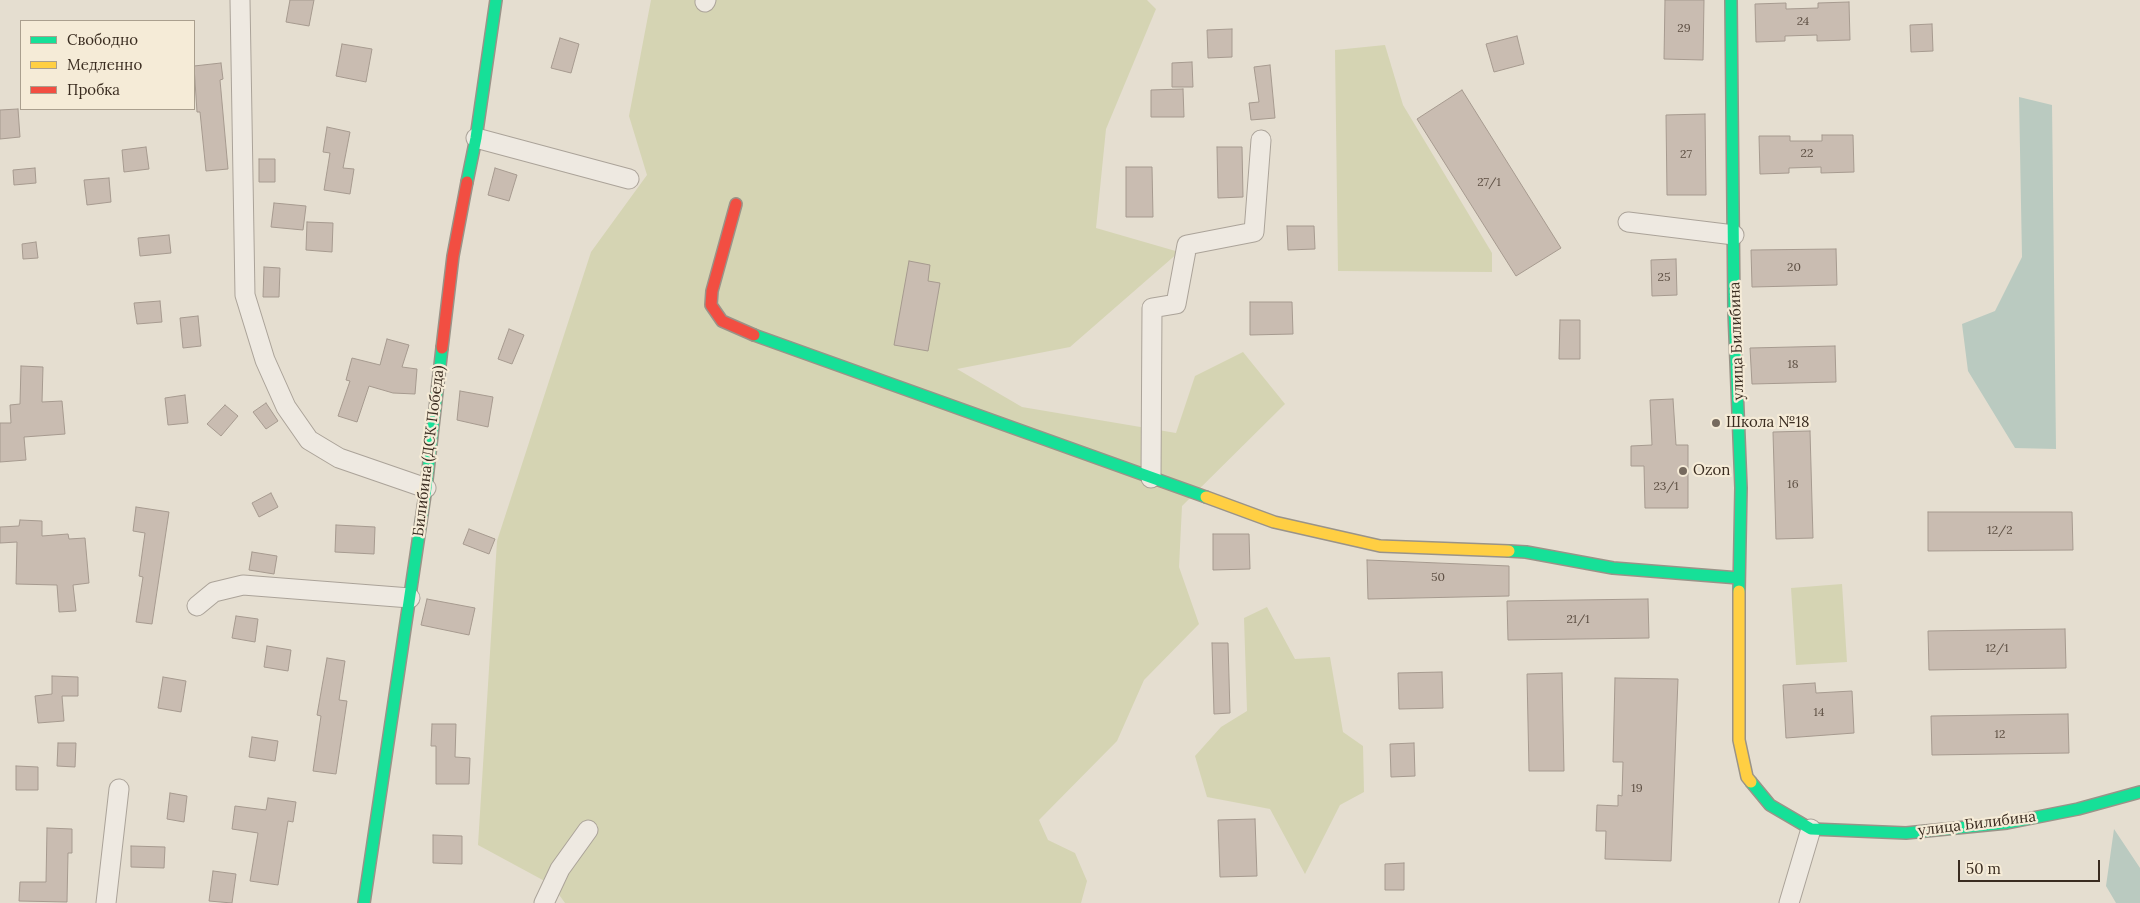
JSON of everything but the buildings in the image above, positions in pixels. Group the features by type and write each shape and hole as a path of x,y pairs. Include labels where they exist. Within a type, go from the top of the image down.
{"street":[{"path":"240,0 245,295 265,360 286,406 309,440 339,458 426,488"},
{"name":"Билибина (ДСК Победа)","path":"364,903 426,488 453,256 476,138 496,0"},
{"name":"улица Билибина","path":"1731,0 1734,311 1741,478 1739,740 1747,777 1770,805 1812,829 1906,833 1998,824 2078,809 2140,792"},
{"path":"476,138 629,179"},
{"path":"1151,478 1152,308 1176,304 1187,245 1254,232 1261,140"},
{"path":"736,204 711,298 711,305 722,321 762,339 838,364 1274,522 1380,546 1526,552 1613,568 1739,578"},
{"path":"1628,222 1734,235"},
{"path":"197,606 214,592 243,585 410,598"},
{"path":"106,903 119,790"},
{"path":"1788,903 1812,829"},
{"path":"544,903 560,869 588,830"}],"green space":[{"path":"651,0 1147,0 1156,9 1106,129 1096,228 1179,252 1070,347 957,369 1022,407 1176,433 1195,376 1243,352 1285,404 1182,506 1179,567 1199,624 1144,680 1117,741 1039,820 1048,840 1075,853 1087,881 1081,903 565,903 552,885 478,845 497,541 591,252 647,175 629,116"},
{"path":"1385,45 1403,105 1492,253 1492,272 1338,271 1335,50"},
{"path":"1842,584 1847,662 1796,665 1791,588"},
{"path":"1267,607 1295,659 1330,657 1343,732 1363,746 1364,792 1340,805 1305,874 1270,809 1207,797 1195,756 1221,727 1247,711 1244,618"}],"shaded area":[{"path":"2019,97 2052,105 2056,449 2015,448 1968,371 1962,324 1995,311 2022,257"},
{"path":"2114,829 2140,868 2140,903 2116,903 2106,886"}],"traffic: fast":[{"path":"467,182 476,138 496,0"},
{"path":"1731,0 1734,311 1741,488 1739,591"},
{"path":"754,335 1206,497"},
{"path":"364,903 426,488 442,348"},
{"path":"1509,551 1526,552 1613,568 1739,578"},
{"path":"1751,782 1770,805 1811,829 1906,833 2007,823 2078,809 2140,792"}],"traffic: slow":[{"path":"1206,497 1274,522 1380,546 1509,551"},
{"path":"1739,591 1739,740 1747,777 1751,782"}],"traffic: jam":[{"path":"442,348 453,256 467,182"},
{"path":"736,204 712,291 711,305 722,321 754,335"}],"place":[{"name":"Школа №18","path":"1716,423"},
{"name":"Ozon","path":"1683,471"}]}
